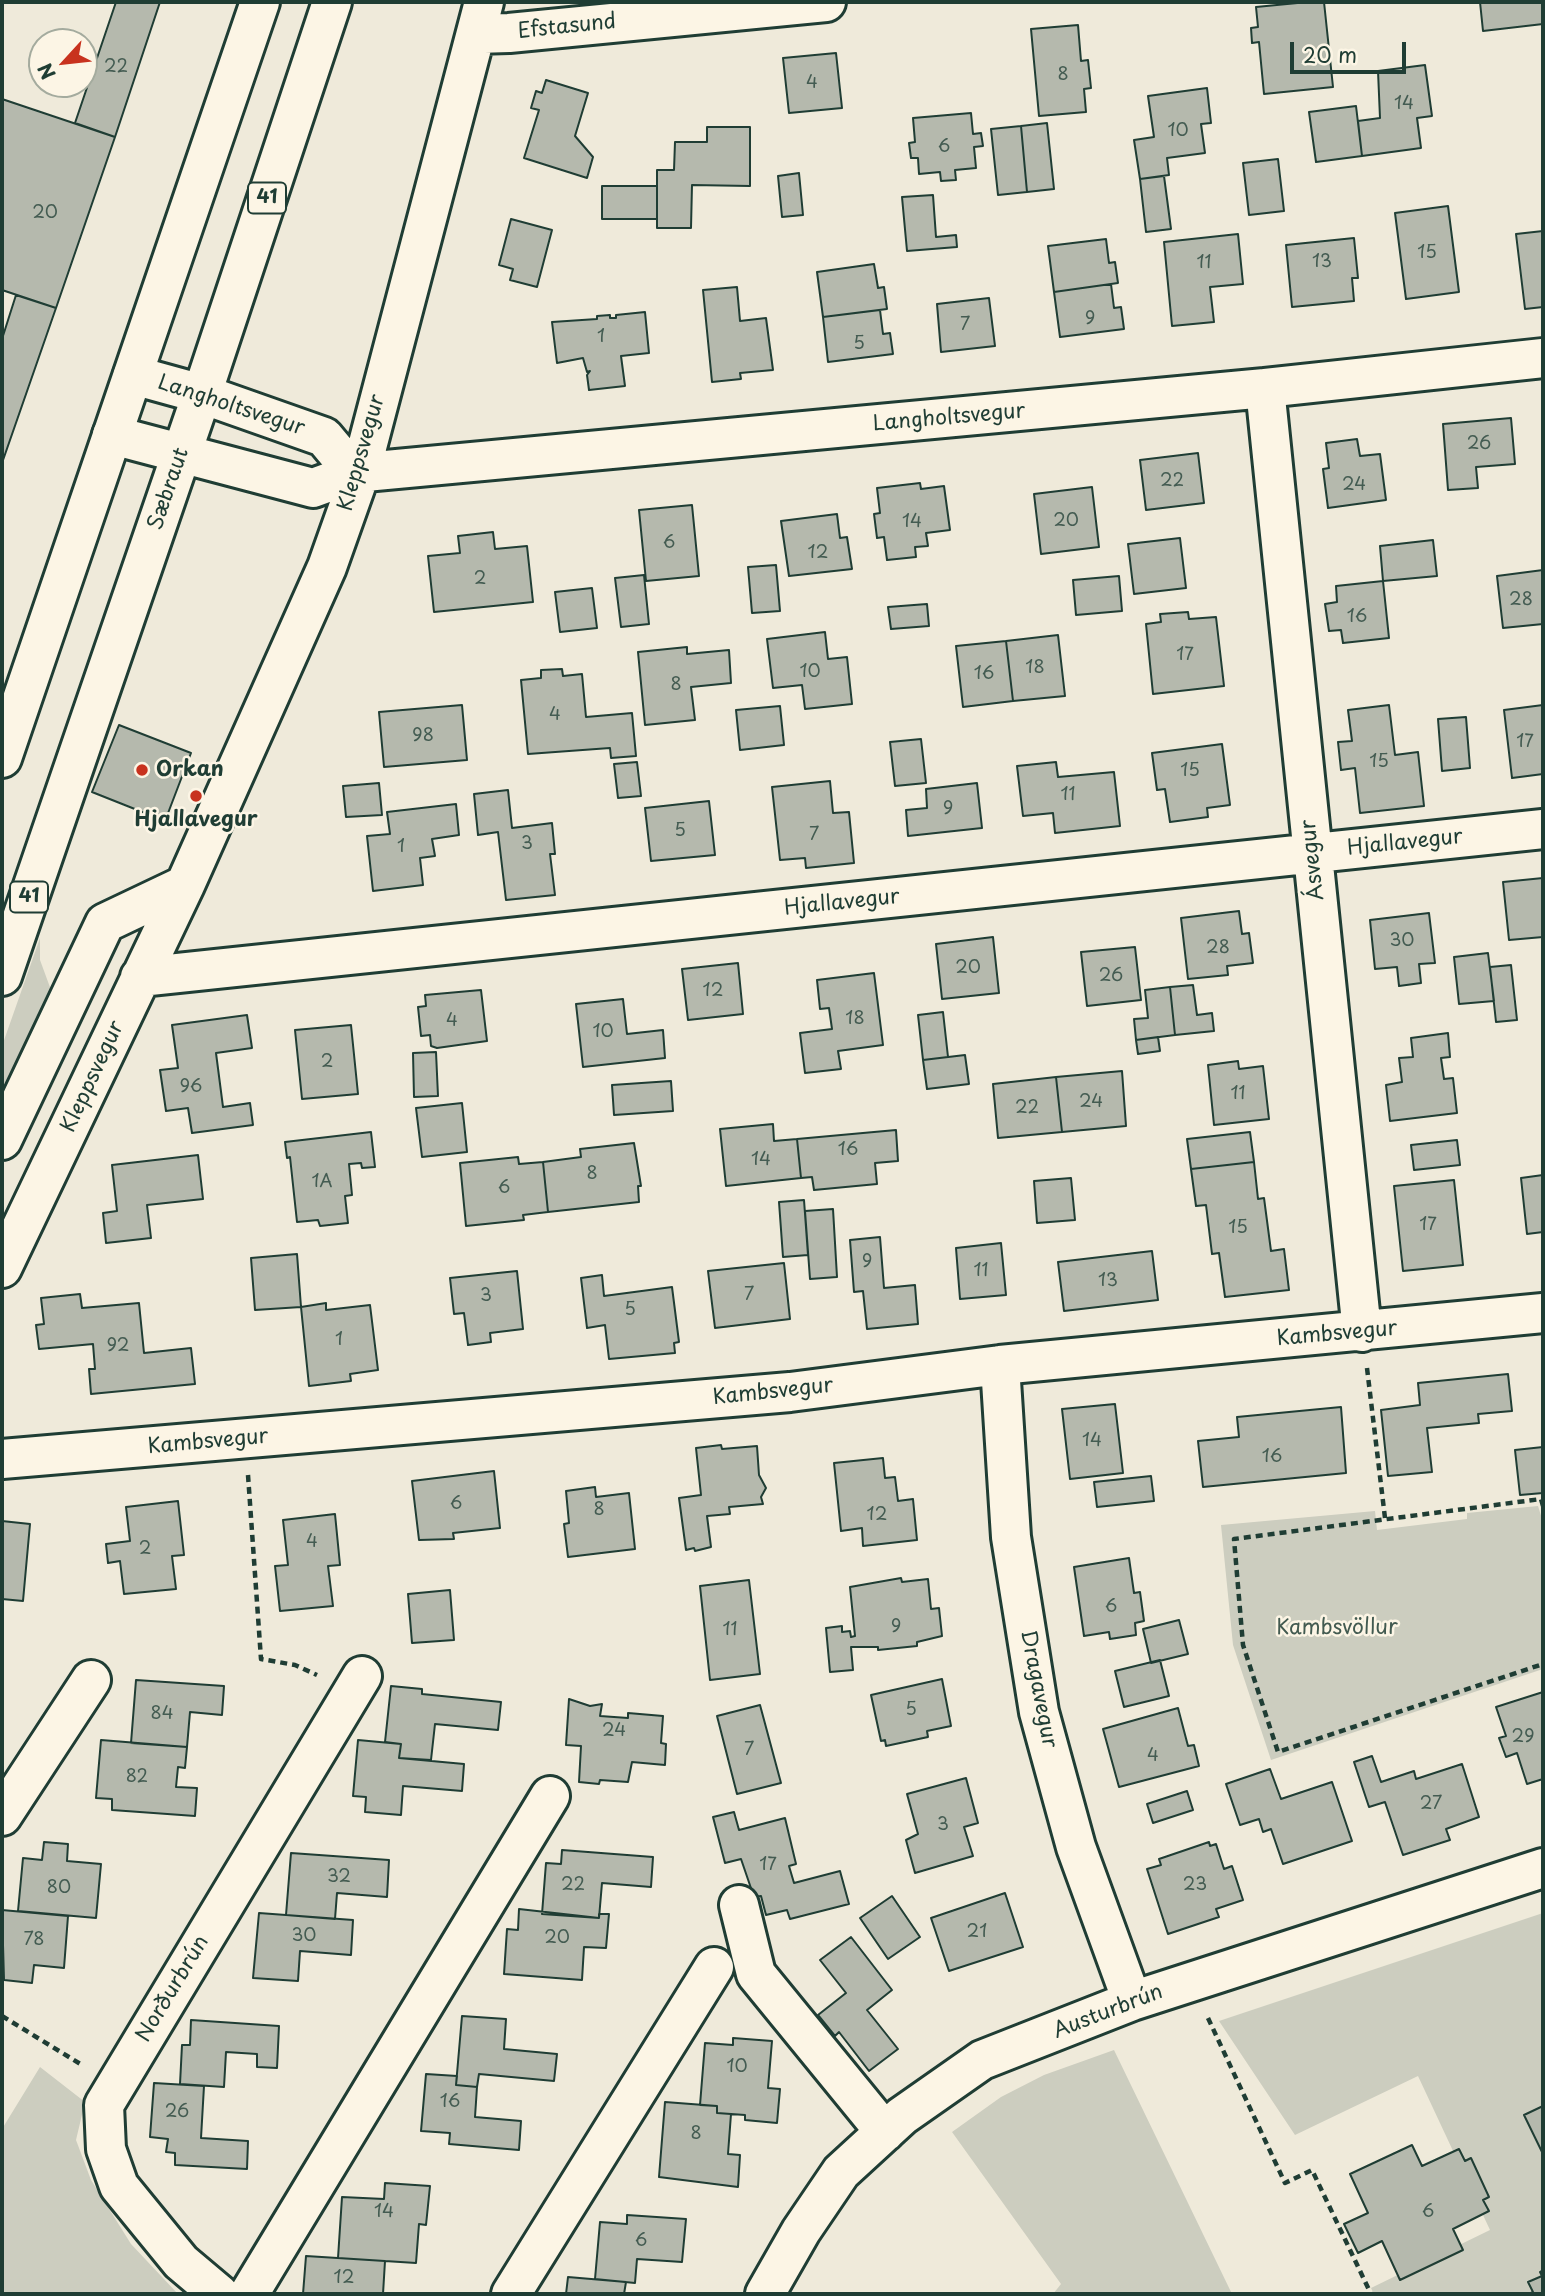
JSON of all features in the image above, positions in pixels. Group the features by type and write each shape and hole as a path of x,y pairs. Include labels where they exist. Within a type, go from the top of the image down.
{"street":[{"path":"2,758 260,2"},
{"name":"Sæbraut","path":"2,976 202,394 332,2"},
{"name":"Efstasund","path":"480,18 509,33 826,2"},
{"name":"Kleppsvegur","path":"2,1268 185,885 327,567 357,473 480,18"},
{"name":"Langholtsvegur","path":"112,435 313,488 357,473 1265,388 1543,358"},
{"name":"Langholtsvegur","path":"133,375 202,394 324,437 357,473"},
{"name":"Ásvegur","path":"1265,388 1362,1332"},
{"name":"Hjallavegur","path":"140,977 1543,829"},
{"path":"2,1140 105,923 185,885"},
{"name":"Kambsvegur","path":"2,1459 790,1392 1000,1365 1543,1313"},
{"name":"Dragavegur","path":"1000,1365 1011,1537 1039,1712 1076,1847 1132,2001"},
{"name":"Norðurbrún","path":"219,2294 181,2262 119,2186 106,2149 104,2105 362,1676"},
{"path":"2,1815 91,1680"},
{"path":"249,2294 550,1796"},
{"name":"Austurbrún","path":"765,2294 801,2231 841,2172 902,2116 982,2060 1132,2001 1543,1868"},
{"path":"739,1905 756,1974 885,2132"},
{"path":"511,2294 714,1967"}],"path":[{"path":"1362,1332 1385,1518"},
{"path":"245,1439 261,1659 295,1665"},
{"path":"1543,1506 1541,1499 1234,1539 1243,1645 1278,1752 1543,1664"},
{"path":"1205,2011 1285,2183 1312,2170 1371,2294"},
{"path":"2,2016 85,2067"}],"green space":[{"path":"40,938 40,960 51,990 2,1101 2,1046"},
{"name":"Kambsvöllur","path":"1538,1506 1543,1522 1543,1669 1271,1760 1233,1645 1221,1525 1375,1511 1377,1530 1467,1519 1467,1513"},
{"path":"1543,1913 1543,2294 1374,2294 1371,2288 1490,2230 1418,2076 1295,2135 1219,2021"},
{"path":"1114,2050 1232,2294 1053,2294 1061,2284 952,2132 1001,2097 1044,2075"},
{"path":"40,2067 85,2102 76,2140 91,2180 131,2244 178,2294 2,2294 2,2129"}],"building":[{"path":"116,2 160,2 115,137 75,123 83,98 98,98 98,55"},
{"path":"1324,2 1333,87 1264,94 1259,42 1252,43 1251,28 1258,27 1256,7"},
{"path":"1480,2 1543,2 1543,24 1483,31"},
{"path":"1078,25 1081,61 1088,60 1091,88 1084,89 1086,112 1039,116 1031,29"},
{"path":"836,53 842,108 789,113 783,58"},
{"path":"1425,65 1432,116 1417,118 1421,148 1362,156 1358,121 1380,118 1378,71"},
{"path":"546,80 588,93 575,136 593,157 587,178 524,158 539,110 531,108 536,91 542,93"},
{"path":"1207,88 1211,123 1201,124 1205,153 1167,158 1169,175 1140,179 1134,140 1154,137 1148,96"},
{"path":"2,99 115,137 56,308 2,290"},
{"path":"1356,106 1362,156 1316,162 1309,112"},
{"path":"971,113 973,134 981,133 983,146 974,147 976,168 955,170 956,180 941,181 940,172 919,174 918,158 911,158 909,143 915,142 913,118"},
{"path":"1047,123 1054,189 1027,192 1021,126"},
{"path":"1021,126 1027,192 998,195 991,129"},
{"path":"707,127 750,127 750,186 692,185 691,228 657,228 657,170 674,170 675,142 707,142"},
{"path":"1278,159 1284,211 1249,215 1243,163"},
{"path":"799,173 803,215 782,217 778,176"},
{"path":"1164,176 1171,229 1146,232 1140,179"},
{"path":"602,186 657,186 657,219 602,219"},
{"path":"933,195 936,237 956,235 957,247 907,251 902,197"},
{"path":"1448,206 1459,292 1406,299 1395,213"},
{"path":"511,219 552,230 537,287 510,280 513,269 499,265"},
{"path":"1543,231 1543,307 1525,309 1516,234"},
{"path":"1238,234 1243,284 1210,287 1214,322 1172,326 1164,242"},
{"path":"1354,238 1358,278 1352,278 1354,301 1292,307 1286,245"},
{"path":"1106,239 1109,263 1115,262 1118,283 1054,292 1048,246"},
{"path":"874,264 878,288 884,287 887,309 823,317 817,272"},
{"path":"1111,284 1114,308 1121,307 1124,329 1060,337 1054,292"},
{"path":"737,287 740,321 766,318 773,370 740,373 741,379 712,382 703,290"},
{"path":"16,295 56,308 2,463 2,339"},
{"path":"989,298 995,346 941,352 937,304"},
{"path":"880,310 883,334 890,333 893,354 828,362 823,317"},
{"path":"645,312 649,353 621,356 625,386 589,390 587,375 590,371 587,372 583,358 557,363 552,322 597,319 597,316 610,315 610,318 616,318 616,315"},
{"path":"1511,418 1515,464 1476,467 1478,488 1448,490 1443,424"},
{"path":"1357,439 1360,456 1380,454 1386,500 1328,508 1323,469 1329,468 1326,443"},
{"path":"1198,453 1204,503 1146,510 1140,460"},
{"path":"920,483 921,489 944,486 950,530 926,533 928,546 915,547 916,557 887,560 884,537 877,538 874,514 880,513 877,488"},
{"path":"1092,487 1099,547 1041,554 1034,494"},
{"path":"692,505 699,576 646,581 639,510"},
{"path":"837,514 840,538 847,537 852,569 789,576 781,521"},
{"path":"493,532 495,549 527,546 533,602 434,612 428,556 460,553 458,536"},
{"path":"1180,538 1186,588 1134,594 1128,544"},
{"path":"1433,540 1437,576 1383,581 1380,546"},
{"path":"776,565 780,611 752,613 748,567"},
{"path":"1543,570 1543,624 1503,628 1497,576"},
{"path":"644,575 649,624 621,627 615,578"},
{"path":"1119,576 1122,611 1076,615 1073,580"},
{"path":"1383,581 1389,638 1343,643 1341,630 1329,631 1325,604 1337,602 1336,586"},
{"path":"592,588 597,628 560,632 555,592"},
{"path":"927,604 929,626 891,629 888,607"},
{"path":"1188,612 1189,619 1216,617 1224,686 1153,694 1146,624 1161,622 1160,614"},
{"path":"825,632 828,659 847,657 852,704 805,709 802,685 773,688 767,639"},
{"path":"1058,635 1065,696 1013,701 1006,641"},
{"path":"1006,641 1013,701 963,707 956,646"},
{"path":"687,647 687,654 729,650 731,683 691,687 695,720 645,725 638,652"},
{"path":"562,669 563,676 582,674 586,717 632,713 636,756 611,758 610,748 528,754 521,680 541,678 541,670"},
{"path":"462,705 467,760 384,767 379,712"},
{"path":"1389,705 1395,755 1418,752 1424,806 1360,813 1355,768 1341,770 1338,742 1352,741 1348,710"},
{"path":"1543,705 1543,774 1512,778 1504,710"},
{"path":"780,706 784,745 740,750 736,710"},
{"path":"1466,717 1470,768 1442,771 1438,719"},
{"path":"119,725 191,753 165,821 92,792"},
{"path":"921,739 926,783 895,786 890,742"},
{"path":"1222,744 1230,805 1207,808 1208,817 1170,822 1165,789 1157,790 1152,753"},
{"path":"637,762 641,796 618,798 614,764"},
{"path":"1056,762 1058,777 1114,772 1120,826 1055,833 1053,813 1023,816 1017,766"},
{"path":"830,781 833,813 849,812 854,863 806,868 805,858 780,860 772,787"},
{"path":"379,783 382,815 346,817 343,786"},
{"path":"977,783 982,828 908,836 906,810 927,808 926,789"},
{"path":"508,790 512,828 552,823 555,854 550,854 555,895 506,900 498,832 478,835 474,794"},
{"path":"709,801 715,855 651,861 645,808"},
{"path":"456,804 459,835 432,839 435,856 420,858 423,885 373,891 367,836 390,834 387,812"},
{"path":"1543,878 1543,937 1509,940 1503,882"},
{"path":"1239,911 1242,934 1249,933 1253,963 1227,966 1228,975 1188,979 1181,918"},
{"path":"1429,913 1435,963 1419,964 1421,983 1399,986 1397,967 1375,969 1370,920"},
{"path":"993,937 999,993 942,999 936,944"},
{"path":"1135,947 1141,1000 1087,1006 1081,952"},
{"path":"1488,953 1494,1001 1459,1004 1454,957"},
{"path":"738,963 743,1014 688,1020 682,969"},
{"path":"1511,965 1517,1020 1496,1022 1490,967"},
{"path":"874,973 883,1045 838,1051 841,1069 805,1073 800,1033 832,1029 829,1008 820,1009 817,980"},
{"path":"1193,985 1197,1015 1212,1013 1214,1031 1175,1035 1170,987"},
{"path":"1170,987 1175,1035 1136,1040 1134,1019 1148,1018 1145,990"},
{"path":"481,990 487,1041 437,1048 431,1046 430,1035 421,1036 418,1007 426,1006 425,995"},
{"path":"623,999 627,1034 663,1030 665,1058 583,1067 576,1004"},
{"path":"943,1012 948,1057 923,1060 918,1015"},
{"path":"247,1015 252,1048 216,1053 223,1107 250,1103 253,1125 192,1133 188,1108 166,1111 160,1070 178,1068 172,1025"},
{"path":"351,1025 358,1094 302,1099 295,1030"},
{"path":"1448,1033 1450,1057 1441,1058 1444,1079 1453,1078 1457,1113 1390,1121 1386,1085 1402,1082 1399,1058 1413,1057 1411,1038"},
{"path":"1158,1037 1160,1051 1138,1054 1136,1040"},
{"path":"436,1052 438,1096 414,1097 413,1053"},
{"path":"965,1055 969,1084 927,1089 923,1060"},
{"path":"1238,1061 1239,1069 1263,1066 1269,1119 1214,1125 1208,1065"},
{"path":"1122,1071 1126,1126 1062,1132 1056,1077"},
{"path":"1056,1077 1062,1132 998,1138 993,1084"},
{"path":"671,1081 673,1111 614,1115 612,1085"},
{"path":"462,1103 467,1152 422,1157 416,1108"},
{"path":"773,1124 774,1141 797,1139 801,1178 726,1186 720,1129"},
{"path":"896,1130 898,1161 875,1163 877,1184 814,1190 812,1177 801,1178 797,1139"},
{"path":"371,1132 375,1167 362,1168 361,1163 349,1164 352,1195 345,1196 348,1223 320,1226 318,1220 297,1222 290,1157 287,1158 285,1142"},
{"path":"1250,1132 1254,1162 1191,1169 1187,1139"},
{"path":"1457,1140 1460,1165 1414,1170 1411,1145"},
{"path":"634,1143 641,1186 638,1186 639,1202 548,1212 543,1162 581,1157 580,1149"},
{"path":"198,1155 203,1199 147,1205 151,1238 106,1243 103,1213 117,1211 112,1165"},
{"path":"518,1157 519,1164 543,1162 548,1212 523,1215 524,1220 466,1226 460,1163"},
{"path":"1254,1162 1258,1199 1264,1198 1271,1251 1284,1249 1289,1290 1225,1297 1219,1253 1212,1254 1206,1205 1196,1206 1191,1169"},
{"path":"1543,1175 1543,1232 1527,1234 1521,1178"},
{"path":"1071,1178 1075,1220 1037,1223 1034,1181"},
{"path":"1454,1180 1463,1265 1403,1271 1394,1186"},
{"path":"804,1200 808,1255 783,1257 779,1202"},
{"path":"833,1209 837,1277 810,1279 805,1211"},
{"path":"880,1237 884,1288 915,1285 918,1324 867,1329 863,1291 854,1292 850,1240"},
{"path":"1001,1243 1006,1295 960,1299 956,1248"},
{"path":"1152,1251 1158,1300 1064,1311 1058,1262"},
{"path":"297,1254 301,1307 255,1310 251,1258"},
{"path":"784,1263 790,1319 715,1328 708,1271"},
{"path":"517,1271 523,1329 490,1333 491,1342 468,1345 464,1313 454,1314 450,1278"},
{"path":"602,1275 604,1296 672,1287 679,1342 674,1343 675,1353 609,1359 605,1325 587,1328 581,1278"},
{"path":"80,1294 82,1308 139,1303 144,1353 191,1348 195,1384 91,1394 89,1369 95,1369 93,1344 39,1349 36,1325 44,1324 41,1298"},
{"path":"326,1303 326,1310 370,1305 378,1370 350,1374 351,1381 309,1386 301,1307"},
{"path":"1508,1374 1512,1411 1478,1414 1479,1423 1427,1428 1432,1472 1388,1476 1381,1410 1420,1405 1418,1383"},
{"path":"1115,1404 1123,1473 1070,1479 1062,1409"},
{"path":"1341,1407 1346,1473 1203,1487 1198,1441 1239,1437 1237,1417"},
{"path":"721,1445 722,1449 757,1446 759,1475 766,1488 761,1497 763,1504 729,1507 730,1514 707,1516 711,1547 686,1550 679,1498 701,1495 696,1448"},
{"path":"1543,1447 1543,1493 1520,1495 1515,1450"},
{"path":"883,1458 885,1478 895,1477 898,1501 913,1499 917,1540 863,1546 862,1528 841,1531 834,1463"},
{"path":"494,1471 500,1528 453,1533 454,1539 419,1540 412,1481"},
{"path":"1151,1476 1154,1501 1097,1507 1094,1482"},
{"path":"595,1487 596,1497 629,1493 635,1549 568,1557 564,1524 569,1523 566,1491"},
{"path":"178,1501 184,1555 172,1556 176,1589 124,1594 120,1561 108,1563 106,1544 130,1541 126,1507"},
{"path":"335,1514 340,1565 328,1566 333,1606 280,1611 275,1566 288,1565 283,1520"},
{"path":"2,1521 30,1524 23,1601 2,1599"},
{"path":"1129,1558 1134,1593 1140,1592 1144,1621 1135,1623 1136,1635 1110,1639 1109,1632 1084,1636 1074,1567"},
{"path":"901,1578 902,1582 928,1579 931,1609 939,1608 942,1636 917,1642 917,1646 878,1650 878,1647 851,1647 853,1670 830,1672 826,1628 842,1626 842,1632 850,1631 851,1637 855,1636 850,1587"},
{"path":"749,1580 760,1674 710,1680 700,1586"},
{"path":"450,1590 454,1640 412,1643 408,1594"},
{"path":"1179,1620 1188,1654 1151,1663 1143,1629"},
{"path":"1160,1660 1169,1696 1124,1707 1115,1671"},
{"path":"942,1679 951,1726 927,1731 928,1737 886,1746 885,1740 881,1741 871,1695"},
{"path":"136,1680 224,1686 222,1715 190,1712 187,1747 131,1743"},
{"path":"391,1686 422,1689 422,1694 501,1702 498,1730 435,1724 431,1760 399,1758 401,1744 385,1742"},
{"path":"1543,1692 1543,1779 1527,1784 1517,1753 1506,1757 1499,1738 1506,1736 1496,1707"},
{"path":"569,1699 590,1706 602,1704 600,1716 628,1718 628,1713 663,1716 661,1743 666,1744 665,1765 632,1762 628,1782 579,1782 581,1746 566,1745"},
{"path":"760,1705 781,1783 737,1794 717,1716"},
{"path":"1178,1708 1188,1746 1194,1745 1199,1766 1119,1787 1103,1729"},
{"path":"101,1740 187,1747 185,1768 178,1767 176,1787 197,1788 195,1816 112,1810 112,1799 96,1798"},
{"path":"358,1740 401,1744 399,1758 464,1764 462,1791 403,1786 401,1815 365,1812 366,1797 353,1796"},
{"path":"1372,1756 1381,1782 1414,1771 1416,1779 1462,1764 1479,1817 1446,1829 1450,1840 1403,1855 1385,1802 1369,1807 1354,1762"},
{"path":"1270,1769 1281,1799 1332,1782 1352,1841 1283,1864 1271,1829 1263,1832 1259,1819 1240,1825 1226,1784"},
{"path":"966,1778 978,1823 964,1827 973,1856 915,1873 906,1840 918,1834 907,1794"},
{"path":"1187,1791 1193,1810 1153,1823 1147,1804"},
{"path":"734,1812 739,1830 785,1818 796,1864 789,1866 794,1883 840,1871 849,1904 790,1919 787,1910 766,1915 761,1896 754,1897 741,1859 725,1863 713,1817"},
{"path":"44,1842 68,1844 67,1861 101,1864 96,1918 18,1911 23,1858 42,1860"},
{"path":"1209,1842 1210,1846 1216,1844 1224,1869 1232,1866 1243,1900 1216,1909 1219,1917 1168,1934 1147,1869 1161,1865 1159,1859"},
{"path":"562,1850 653,1857 651,1887 602,1883 599,1918 542,1914 546,1863 561,1864"},
{"path":"291,1853 389,1860 387,1897 337,1893 335,1919 286,1915"},
{"path":"1005,1893 1023,1947 949,1971 931,1918"},
{"path":"892,1896 920,1937 888,1959 860,1918"},
{"path":"519,1909 599,1918 599,1914 609,1914 606,1948 584,1947 582,1980 504,1974 507,1929 518,1930"},
{"path":"2,1910 68,1916 64,1968 34,1965 32,1983 4,1980"},
{"path":"259,1913 353,1920 351,1955 300,1951 298,1981 253,1978"},
{"path":"851,1937 892,1990 867,2010 898,2049 869,2071 839,2032 835,2036 818,2015 846,1993 820,1960"},
{"path":"462,2016 506,2019 504,2049 557,2054 554,2081 479,2074 477,2087 456,2085"},
{"path":"191,2020 279,2026 277,2068 257,2067 257,2054 226,2052 224,2087 180,2084 182,2045 190,2045"},
{"path":"733,2038 772,2041 768,2088 780,2089 777,2123 745,2120 745,2115 717,2113 717,2106 700,2105 705,2043 733,2045"},
{"path":"426,2074 457,2076 456,2085 477,2087 475,2117 521,2121 519,2150 449,2144 450,2133 421,2131"},
{"path":"154,2083 204,2086 201,2138 248,2141 247,2169 175,2165 175,2153 166,2152 168,2139 150,2137"},
{"path":"665,2102 717,2106 717,2113 731,2114 728,2154 740,2155 738,2187 659,2177"},
{"path":"1543,2106 1543,2154 1524,2115"},
{"path":"1412,2145 1422,2166 1459,2149 1465,2161 1471,2158 1489,2197 1483,2200 1489,2211 1453,2229 1463,2250 1400,2280 1382,2241 1358,2253 1344,2224 1368,2213 1350,2174"},
{"path":"385,2183 430,2186 426,2225 419,2224 416,2263 338,2258 342,2197 384,2199"},
{"path":"627,2215 686,2219 682,2262 637,2259 635,2283 595,2279 600,2222 627,2224"},
{"path":"306,2256 385,2261 383,2294 303,2294"},
{"path":"1543,2270 1543,2294 1529,2294 1533,2292 1528,2282 1542,2276 1540,2272"},
{"path":"568,2277 626,2282 624,2294 566,2294"}],"place":[{"name":"Orkan","path":"142,770"},
{"name":"Hjallavegur","path":"196,796"}]}
